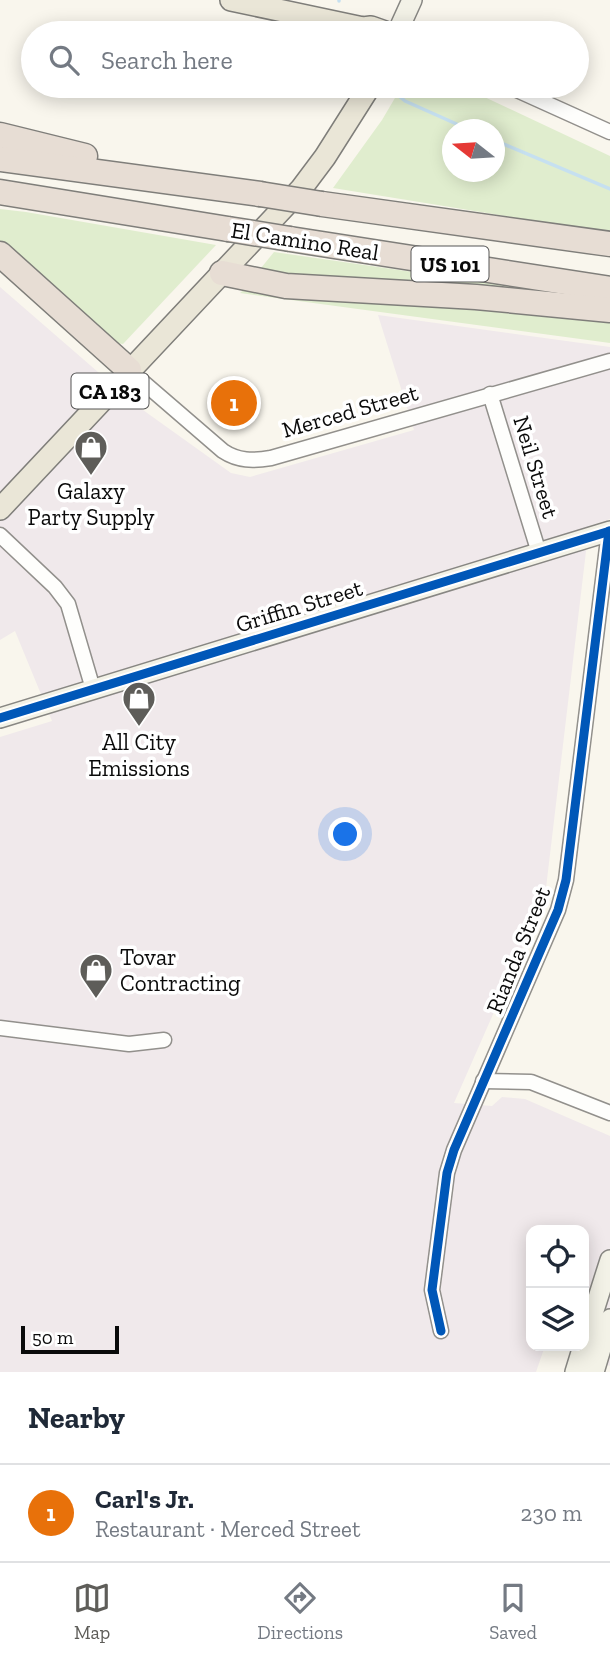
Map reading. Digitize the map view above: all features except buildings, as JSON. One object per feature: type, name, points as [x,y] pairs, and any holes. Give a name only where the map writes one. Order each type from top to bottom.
[{"type":"highway","points":[[0,135],[204,187]]},
{"type":"highway","name":"El Camino Real","points":[[0,159],[610,244]]},
{"type":"highway","name":"El Camino Real","points":[[0,192],[610,289]]},
{"type":"highway","points":[[0,254],[129,370]]},
{"type":"highway","points":[[222,273],[286,286],[476,297],[610,310]]},
{"type":"main road","points":[[231,0],[325,21]]},
{"type":"main road","points":[[287,13],[301,21]]},
{"type":"main road","points":[[354,114],[357,98]]},
{"type":"main road","name":"CA 183","points":[[0,509],[301,189],[363,98]]},
{"type":"street","points":[[402,21],[412,0]]},
{"type":"street","points":[[535,98],[610,132]]},
{"type":"street","name":"Merced Street","points":[[129,370],[223,451],[236,458],[253,461],[610,361]]},
{"type":"street","name":"Neil Street","points":[[490,394],[539,553]]},
{"type":"street","name":"Griffin Street","points":[[0,718],[609,531]]},
{"type":"street","name":"Rianda Street","points":[[441,1331],[432,1290],[447,1173],[483,1081],[558,910],[566,880],[609,531]]},
{"type":"street","points":[[0,535],[55,587],[68,604],[93,689]]},
{"type":"street","points":[[0,1028],[129,1044],[164,1040]]},
{"type":"street","points":[[483,1081],[531,1082],[610,1113]]},
{"type":"street","points":[[589,1325],[610,1260]]},
{"type":"street","points":[[594,1372],[610,1319]]},
{"type":"street","points":[[575,1372],[581,1351]]},
{"type":"shaded area","points":[[0,287],[136,405],[231,473],[250,477],[414,430],[378,315],[610,347],[610,519],[589,526],[546,888],[454,1103],[492,1106],[502,1097],[525,1099],[610,1136],[610,1366],[572,1351],[589,1351],[589,1225],[526,1225],[526,1351],[543,1351],[536,1372],[0,1372],[0,737],[52,721],[15,631],[0,640]]},
{"type":"green space","points":[[395,98],[487,98],[610,156],[610,233],[333,188]]},
{"type":"green space","points":[[0,209],[216,245],[123,344],[115,343],[0,244]]},
{"type":"green space","points":[[274,252],[544,291],[545,298],[272,274],[261,268]]},
{"type":"green space","points":[[246,288],[610,323],[610,343],[240,293]]},
{"type":"waterway","points":[[401,98],[445,119]]},
{"type":"waterway","points":[[505,145],[610,189]]},
{"type":"cycle path","points":[[441,1331],[432,1290],[447,1173],[454,1150],[558,910],[566,880],[609,531]]},
{"type":"cycle path","points":[[0,718],[610,531]]},
{"type":"place","name":"Carl's Jr.","points":[[234,403]]},
{"type":"place","name":"Galaxy Party Supply","points":[[91,477]]},
{"type":"place","name":"All City Emissions","points":[[139,728]]},
{"type":"place","name":"Tovar Contracting","points":[[96,1000]]}]
